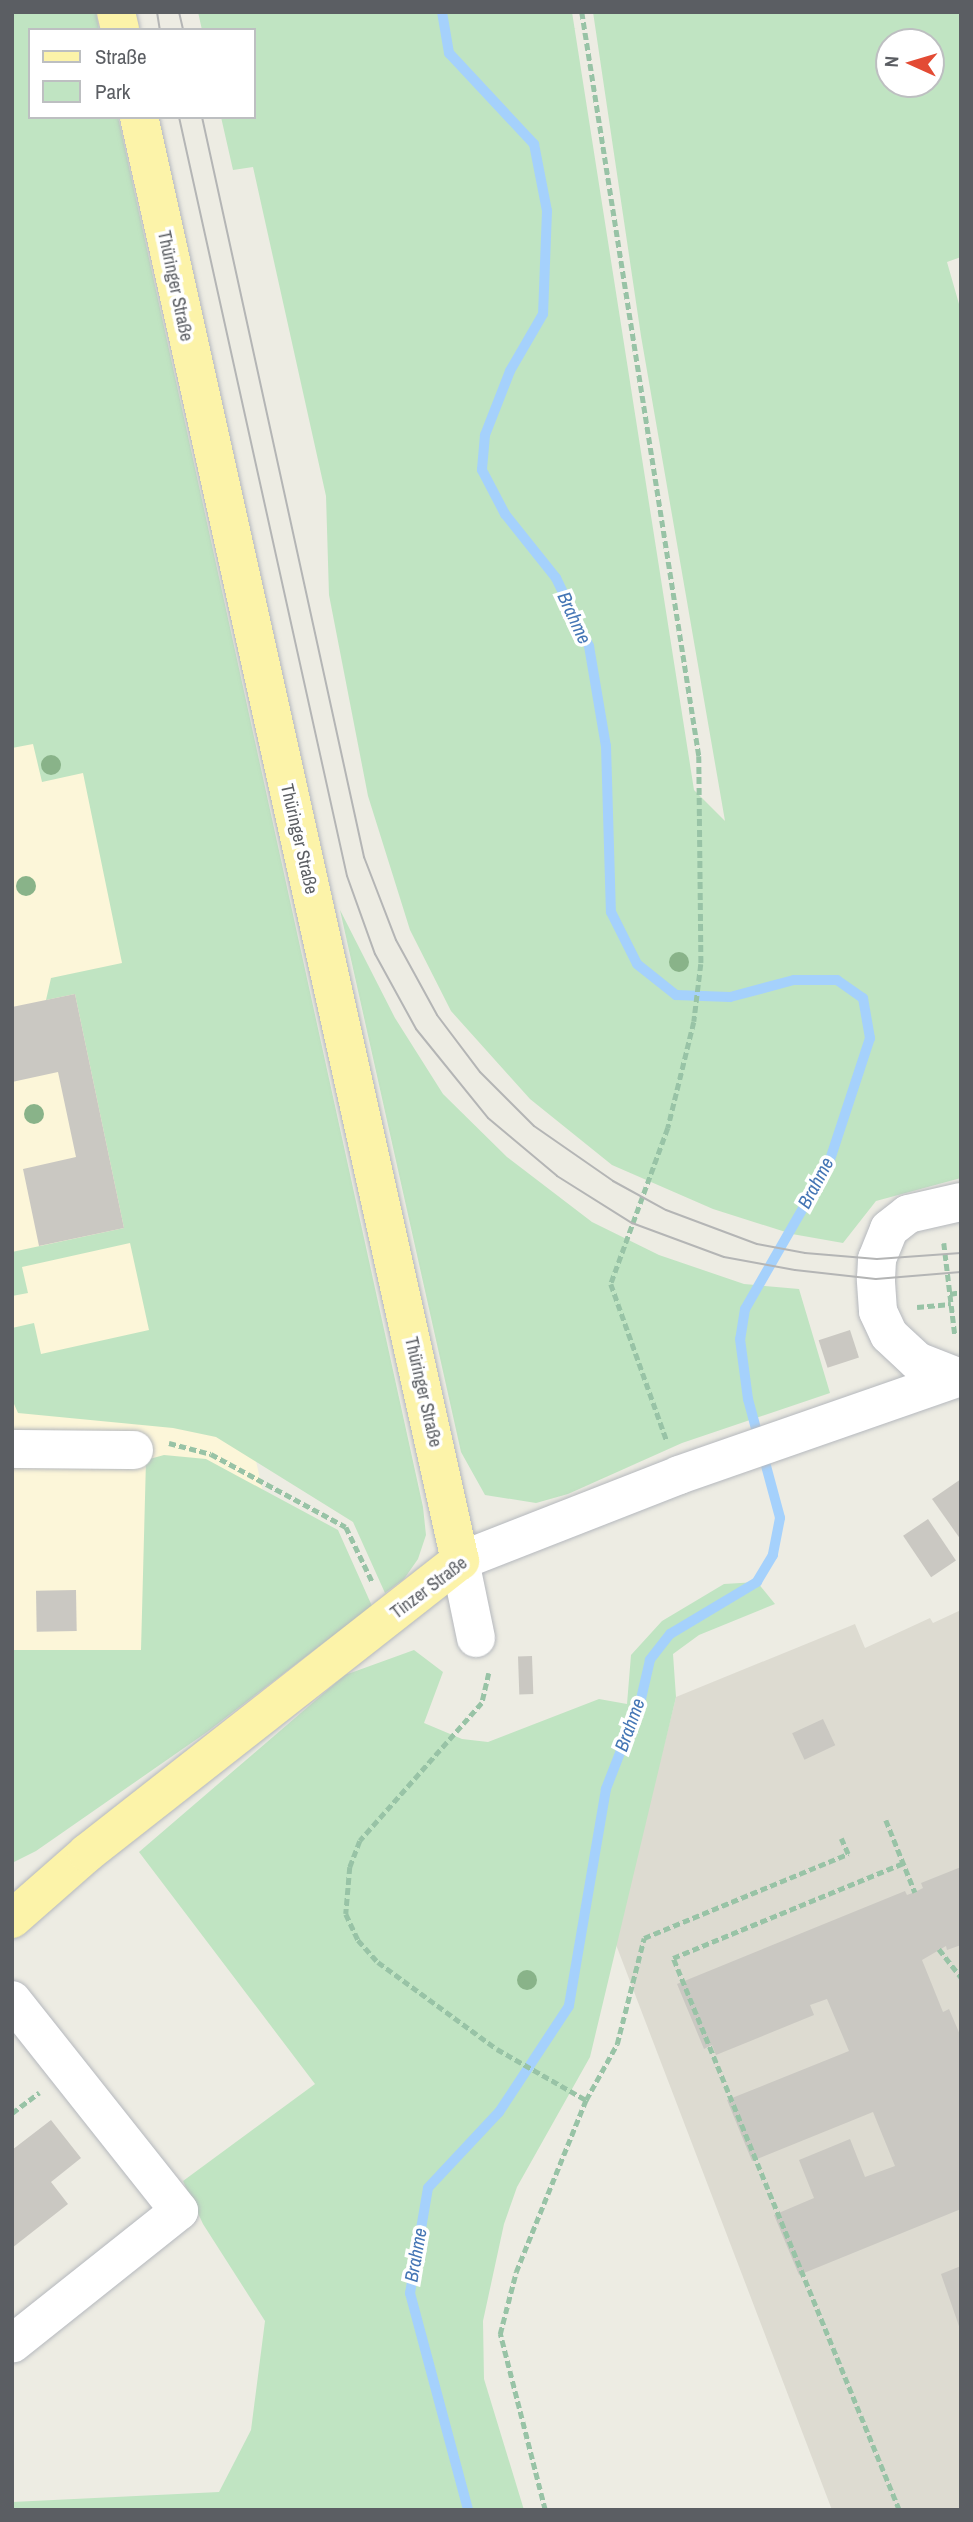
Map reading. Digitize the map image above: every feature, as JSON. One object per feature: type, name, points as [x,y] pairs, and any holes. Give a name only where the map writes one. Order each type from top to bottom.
[{"type":"main road","name":"Thüringer Straße","points":[[139,119],[460,1560]]},
{"type":"main road","name":"Tinzer Straße","points":[[12,1919],[87,1853],[460,1560]]},
{"type":"street","points":[[950,1204],[908,1214],[889,1229],[877,1259],[878,1311],[889,1335],[917,1361],[960,1377]]},
{"type":"street","name":"Tinzer Straße","points":[[460,1560],[679,1475],[960,1377]]},
{"type":"street","points":[[12,1449],[134,1450]]},
{"type":"street","points":[[460,1560],[477,1638]]},
{"type":"street","points":[[12,2000],[179,2211],[12,2344]]},
{"type":"path","points":[[582,12],[699,756],[701,964],[694,1022],[668,1128],[611,1284],[679,1475]]},
{"type":"path","points":[[950,1204],[950,1294],[960,1377]]},
{"type":"path","points":[[950,1294],[961,1292]]},
{"type":"path","points":[[134,1450],[173,1442],[211,1454],[346,1527],[389,1618]]},
{"type":"path","points":[[477,1638],[493,1652],[482,1703],[360,1841],[345,1896],[346,1914],[358,1940],[378,1962],[497,2049],[586,2100]]},
{"type":"path","points":[[886,1820],[915,1892]]},
{"type":"path","points":[[545,2510],[500,2334],[516,2272],[586,2100],[617,2044],[644,1938],[848,1854],[841,1838]]},
{"type":"path","points":[[899,2510],[673,1958],[903,1863]]},
{"type":"path","points":[[939,1949],[960,1979]]},
{"type":"shaded area","points":[[12,367],[283,1582],[12,1832]]},
{"type":"shaded area","points":[[961,1610],[961,2510],[832,2510],[615,1942],[676,1697],[855,1624],[865,1648],[930,1618],[933,1623]]},
{"type":"green space","points":[[12,12],[96,12],[99,28],[28,28],[28,119],[118,119],[423,1507],[426,1535],[418,1559],[404,1579],[385,1593],[353,1522],[216,1437],[173,1428],[18,1413],[14,1404],[12,1328],[34,1323],[41,1354],[149,1330],[130,1243],[22,1267],[28,1293],[12,1296],[12,1252],[124,1228],[75,994],[46,1000],[51,978],[122,963],[83,773],[42,782],[33,744],[12,748]]},
{"type":"green space","points":[[198,12],[572,12],[694,790],[725,821],[641,336],[593,12],[961,12],[961,257],[947,262],[961,311],[961,1178],[876,1201],[843,1243],[792,1234],[713,1209],[612,1165],[530,1099],[451,1011],[410,930],[368,796],[329,595],[326,496],[253,167],[233,170],[221,119],[256,119],[256,28],[202,28]]},
{"type":"green space","points":[[340,910],[395,1018],[443,1094],[507,1157],[592,1222],[659,1255],[744,1284],[799,1289],[830,1393],[682,1443],[568,1494],[536,1503],[485,1495],[461,1452]]},
{"type":"green space","points":[[164,1455],[206,1459],[338,1530],[372,1606],[207,1732],[36,1851],[12,1863],[12,1650],[141,1650],[146,1460]]},
{"type":"green space","points":[[757,1582],[775,1604],[699,1635],[673,1654],[676,1697],[590,2057],[517,2187],[504,2224],[483,2321],[484,2379],[524,2510],[12,2510],[12,2502],[219,2492],[251,2430],[265,2321],[203,2224],[183,2181],[315,2084],[139,1852],[345,1675],[414,1650],[443,1672],[424,1723],[462,1739],[488,1742],[599,1699],[627,1704],[631,1655],[662,1621],[724,1584]]},
{"type":"building","points":[[75,994],[124,1228],[39,1246],[23,1169],[76,1157],[58,1072],[12,1082],[12,1007]]},
{"type":"building","points":[[850,1330],[859,1358],[828,1368],[819,1340]]},
{"type":"building","points":[[961,1479],[961,1540],[932,1499]]},
{"type":"building","points":[[928,1519],[956,1560],[931,1577],[903,1536]]},
{"type":"building","points":[[76,1590],[77,1631],[37,1632],[36,1591]]},
{"type":"building","points":[[518,1656],[532,1656],[533,1694],[519,1694]]},
{"type":"building","points":[[823,1719],[835,1745],[804,1760],[792,1733]]},
{"type":"building","points":[[961,1867],[961,1945],[947,1950],[946,1946],[922,1960],[943,2012],[949,2009],[961,2037],[961,2209],[799,2275],[774,2215],[814,2198],[799,2160],[850,2139],[865,2177],[895,2166],[873,2112],[752,2161],[727,2100],[849,2051],[827,1999],[810,2005],[814,2015],[716,2055],[712,2045],[704,2049],[677,1984],[905,1891],[907,1895],[915,1892],[923,1888],[921,1883]]},
{"type":"building","points":[[51,2120],[81,2158],[51,2182],[68,2204],[12,2248],[12,2150]]},
{"type":"building","points":[[961,2266],[961,2332],[941,2274]]},
{"type":"waterway","name":"Brahme","points":[[442,12],[449,53],[534,144],[547,211],[543,314],[510,371],[485,435],[482,470],[505,514],[556,578],[589,646],[606,746],[611,912],[637,964],[676,995],[730,997],[794,980],[837,980],[863,998],[870,1038],[829,1163],[745,1309],[740,1339],[748,1399],[780,1518],[773,1555],[757,1582],[670,1634],[650,1660],[641,1699],[606,1789],[569,2006],[499,2112],[428,2188],[410,2293],[468,2510]]},
{"type":"tram line","points":[[157,12],[160,28]]},
{"type":"tram line","points":[[179,12],[183,28]]},
{"type":"tram line","points":[[179,119],[347,876],[375,954],[416,1029],[488,1118],[557,1176],[632,1223],[724,1257],[795,1270],[876,1279],[961,1272]]},
{"type":"tram line","points":[[202,119],[364,857],[396,940],[437,1015],[480,1072],[534,1126],[613,1181],[666,1210],[757,1244],[805,1253],[877,1259],[961,1253]]}]
